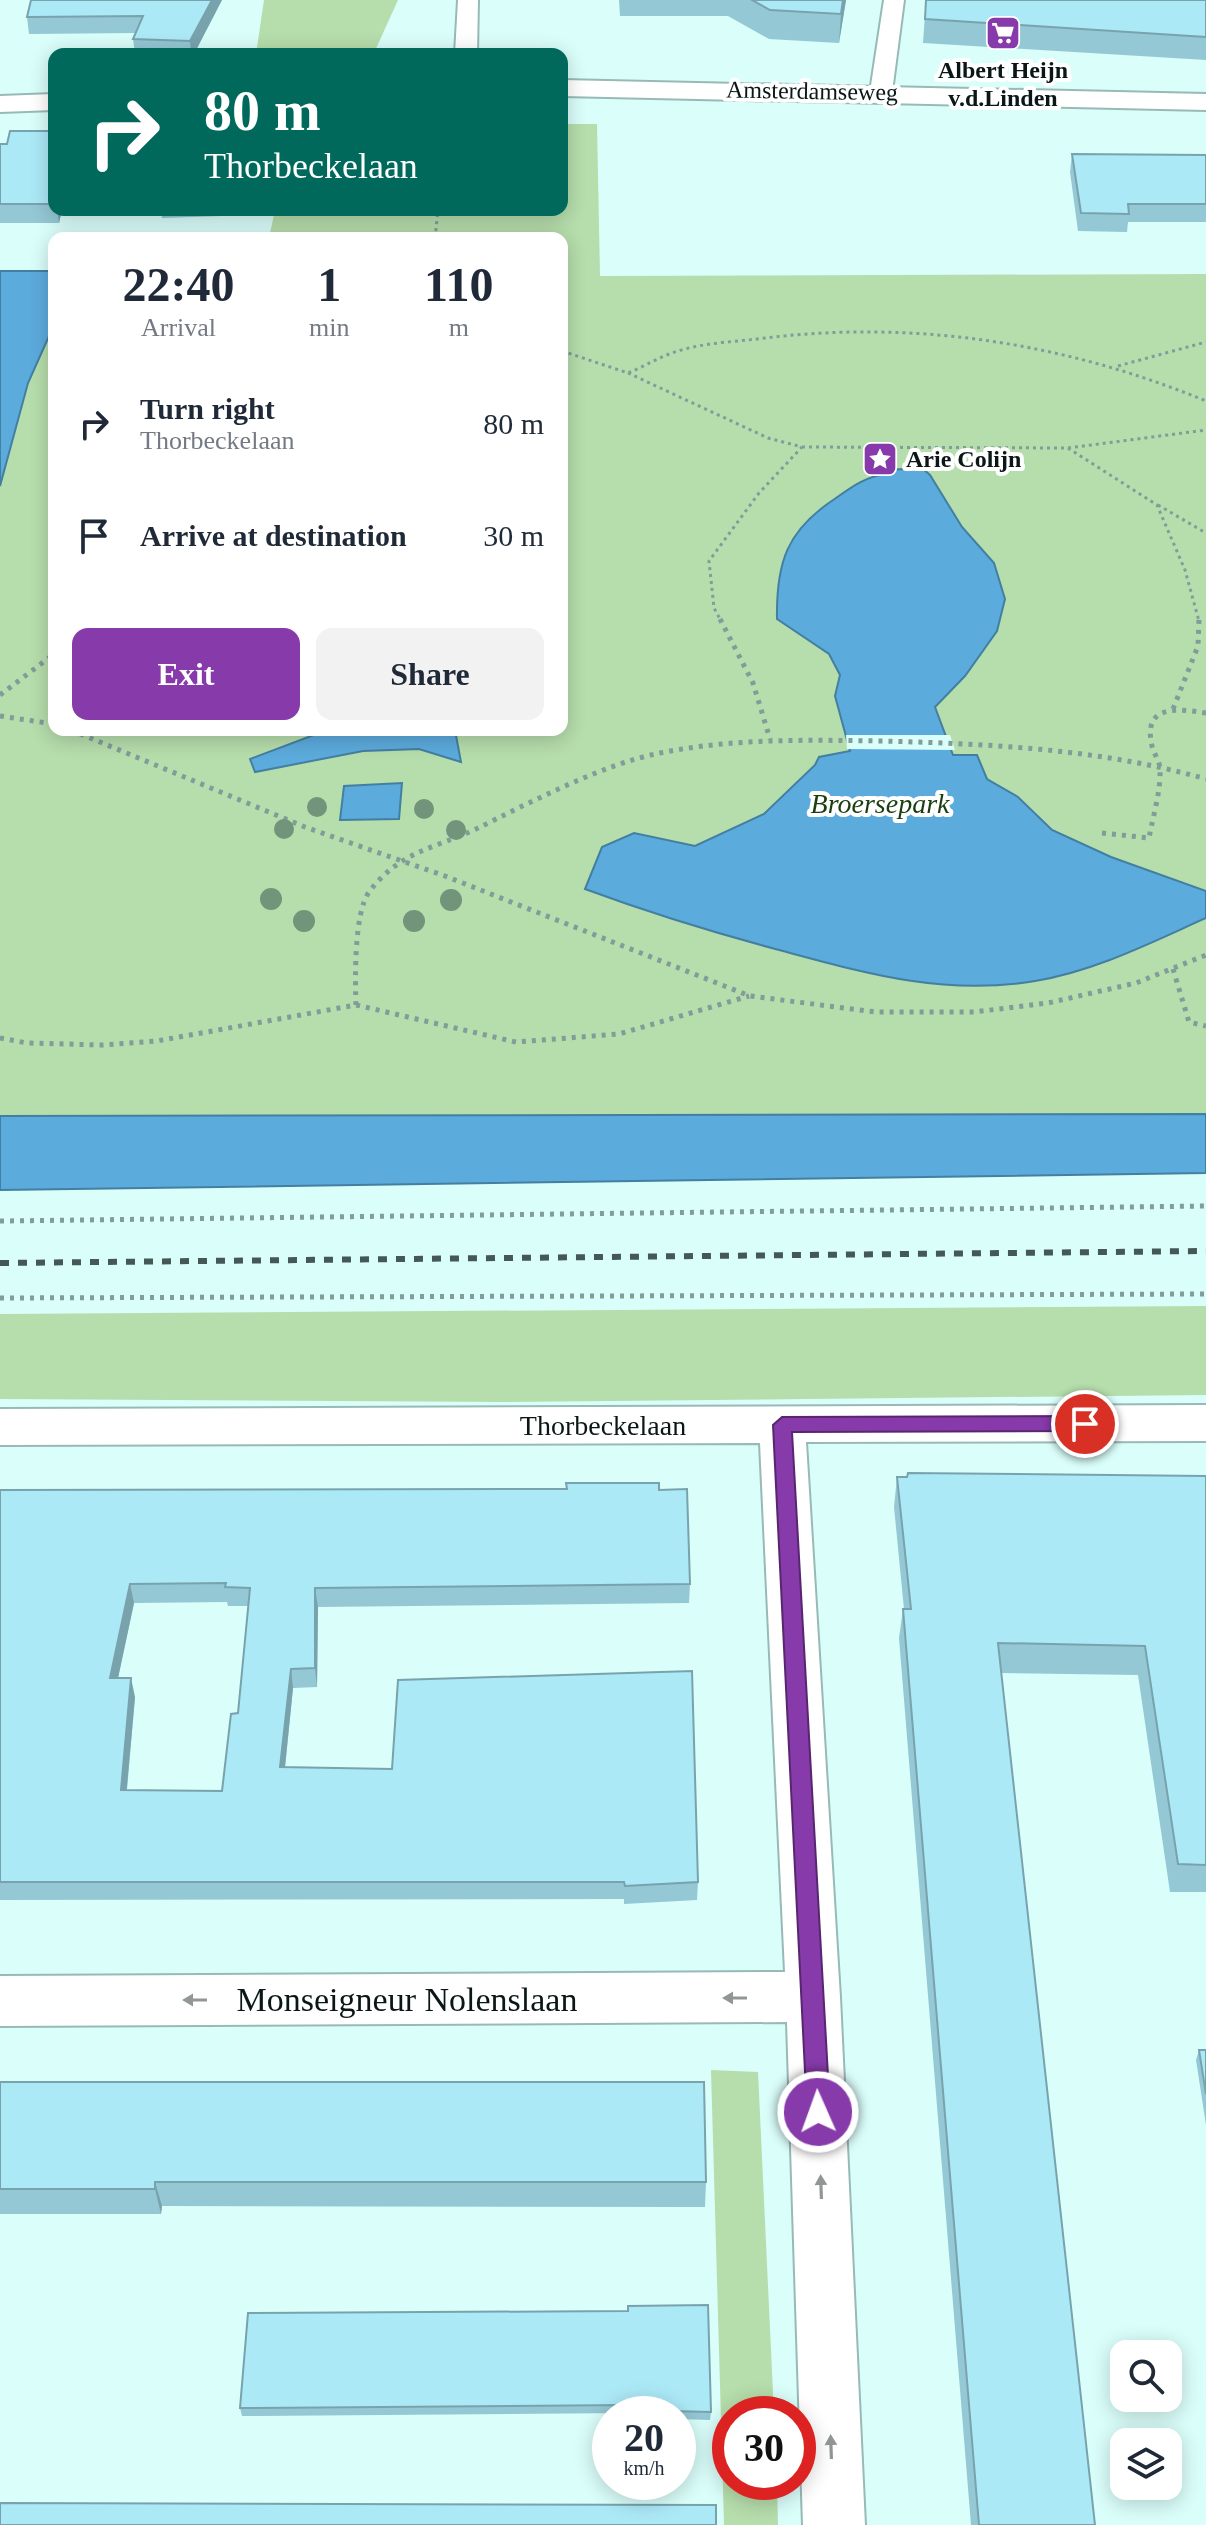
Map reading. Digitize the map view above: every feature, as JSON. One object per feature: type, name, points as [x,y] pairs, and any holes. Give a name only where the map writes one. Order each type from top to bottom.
[{"type":"street","name":"Amsterdamseweg","points":[[568,88],[881,92],[1206,102]]},
{"type":"street","points":[[0,104],[48,102]]},
{"type":"street","name":"Thorbeckelaan","points":[[0,1427],[1206,1423]]},
{"type":"street","points":[[782,1425],[813,1997],[834,2525]]},
{"type":"street","name":"Monseigneur Nolenslaan","points":[[0,2001],[813,1997]]},
{"type":"lane","points":[[466,48],[468,0]]},
{"type":"lane","points":[[881,92],[894,0]]},
{"type":"path","points":[[628,373],[679,351],[766,336],[855,331],[961,337],[1115,366],[1169,383],[1206,401]]},
{"type":"path","points":[[1115,366],[1206,342]]},
{"type":"path","points":[[568,353],[628,373],[768,438],[802,447],[1068,448],[1206,430]]},
{"type":"path","points":[[770,739],[753,683],[714,608],[709,561],[759,493],[802,447]]},
{"type":"path","points":[[1068,448],[1206,533]]},
{"type":"path","points":[[1157,505],[1185,570],[1201,626],[1198,646],[1173,709]]},
{"type":"path","points":[[0,695],[48,659]]},
{"type":"path","points":[[1102,833],[1149,838],[1161,766],[1151,751],[1150,729],[1158,715],[1173,709],[1206,713]]},
{"type":"path","points":[[0,716],[48,723]]},
{"type":"path","points":[[87,736],[134,753],[293,823],[750,996],[876,1012],[974,1012],[1048,1003],[1136,983],[1206,955]]},
{"type":"path","points":[[356,1005],[355,956],[367,895],[398,861],[463,835],[558,789],[658,753],[770,739],[843,743],[962,743],[1105,756],[1161,766],[1206,779]]},
{"type":"path","points":[[1173,969],[1189,1022],[1206,1026]]},
{"type":"path","points":[[0,1038],[27,1043],[103,1045],[157,1041],[356,1005],[516,1042],[619,1034],[750,996]]},
{"type":"path","points":[[0,1221],[1206,1206]]},
{"type":"path","points":[[0,1298],[1206,1294]]},
{"type":"green space","points":[[264,0],[398,0],[376,48],[257,48]]},
{"type":"green space","name":"Broersepark","points":[[568,124],[597,124],[600,276],[1206,274],[1206,1129],[0,1127],[0,274],[48,271],[48,736],[568,736],[568,232],[270,232],[274,216],[568,216]]},
{"type":"green space","points":[[1206,1306],[1206,1395],[503,1402],[0,1399],[0,1314]]},
{"type":"green space","points":[[711,2070],[758,2072],[773,2396],[720,2396]]},
{"type":"green space","points":[[723,2500],[777,2500],[778,2525],[724,2525]]},
{"type":"water","points":[[0,271],[48,271],[48,338],[28,383],[0,486]]},
{"type":"water","points":[[922,468],[930,475],[962,527],[994,563],[1005,599],[997,631],[965,676],[935,707],[953,755],[977,755],[987,779],[1018,797],[1052,830],[1111,857],[1206,891],[1206,918],[1122,955],[1079,970],[1035,981],[970,986],[907,980],[846,968],[708,930],[585,889],[602,847],[634,833],[695,846],[764,814],[815,765],[819,757],[850,751],[835,696],[840,675],[829,654],[777,619],[782,564],[806,522],[848,490],[865,480],[886,474],[887,470]]},
{"type":"water","points":[[311,736],[456,736],[461,762],[419,749],[363,751],[255,772],[250,759]]},
{"type":"water","points":[[402,783],[399,819],[340,820],[344,786]]},
{"type":"water","points":[[1206,1114],[1206,1173],[0,1190],[0,1116]]},
{"type":"pier","points":[[846,735],[950,735],[955,750],[847,749]]},
{"type":"building","points":[[31,0],[212,0],[190,41],[133,39],[143,16],[27,17]]},
{"type":"building","points":[[752,0],[843,0],[841,14],[770,10]]},
{"type":"building","points":[[926,0],[1206,0],[1206,37],[925,19]]},
{"type":"building","points":[[10,131],[48,131],[48,204],[0,204],[0,144],[7,144]]},
{"type":"building","points":[[1072,154],[1206,155],[1206,204],[1128,204],[1129,214],[1081,213]]},
{"type":"building","points":[[908,1473],[1206,1476],[1206,1865],[1178,1864],[1145,1646],[998,1643],[1095,2525],[979,2525],[903,1609],[911,1609],[897,1477],[907,1477]]},
{"type":"building","points":[[566,1483],[659,1483],[659,1490],[687,1489],[690,1584],[315,1588],[315,1668],[291,1669],[280,1767],[392,1769],[398,1680],[692,1671],[698,1882],[625,1886],[624,1882],[0,1882],[0,1490],[567,1489]],"holes":[[[226,1583],[225,1587],[250,1588],[238,1713],[231,1714],[222,1791],[121,1790],[131,1678],[110,1678],[130,1584]]]},
{"type":"building","points":[[1199,2050],[1206,2050],[1206,2094]]},
{"type":"building","points":[[0,2082],[704,2082],[706,2182],[155,2182],[155,2189],[0,2189]]},
{"type":"building","points":[[708,2305],[711,2412],[696,2412],[696,2396],[592,2396],[592,2405],[240,2408],[248,2313],[628,2311],[628,2306]]},
{"type":"building","points":[[0,2503],[716,2505],[716,2525],[0,2525]]},
{"type":"railway","points":[[0,1263],[1206,1251]]},
{"type":"place","name":"Albert Heijn v.d.Linden","points":[[1003,33]]},
{"type":"place","name":"Arie Colijn","points":[[880,459]]},
{"type":"route","points":[[818,2112],[782,1425],[1085,1424]]}]
